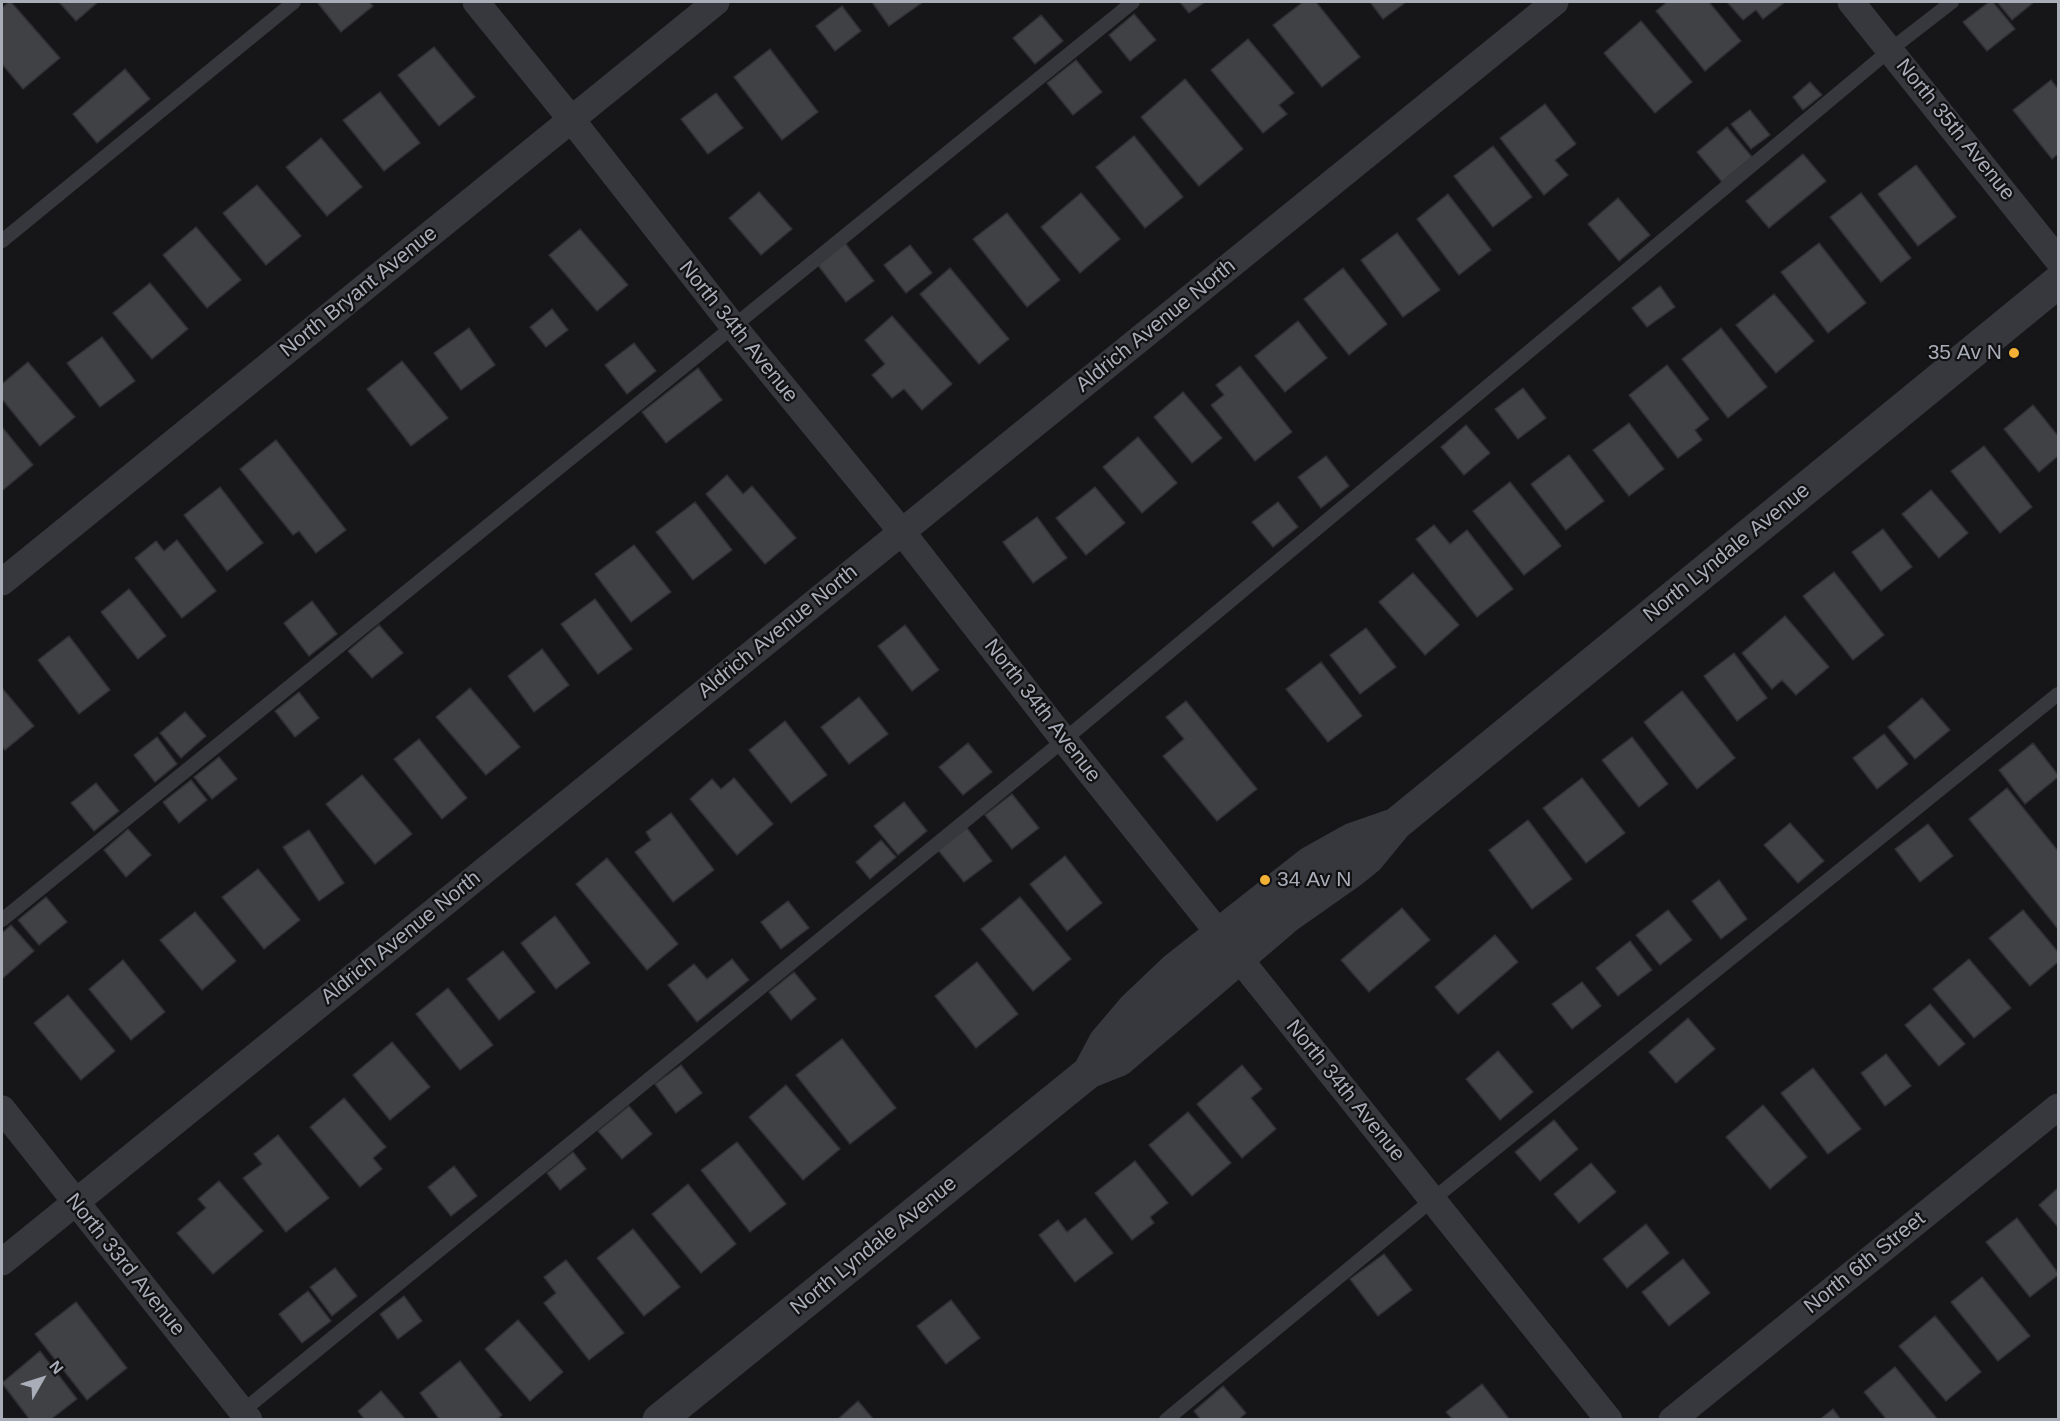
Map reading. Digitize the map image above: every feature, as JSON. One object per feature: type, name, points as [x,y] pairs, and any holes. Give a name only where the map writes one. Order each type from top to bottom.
[{"type":"street","name":"North 34th Avenue","points":[[476,2],[572,119],[733,326],[902,532],[1064,740],[1609,1419]]},
{"type":"street","name":"North Bryant Avenue","points":[[2,582],[716,2]]},
{"type":"street","name":"Aldrich Avenue North","points":[[2,1263],[1555,2]]},
{"type":"street","name":"North 35th Avenue","points":[[1851,2],[2058,260]]},
{"type":"street","name":"North Lyndale Avenue","points":[[659,1419],[1089,1072],[1119,1060],[1310,863],[1353,839],[1395,824],[2058,282]]},
{"type":"street","name":"North 6th Street","points":[[1672,1419],[2058,1107]]},
{"type":"street","name":"North 33rd Avenue","points":[[2,1109],[242,1417]]},
{"type":"lane","points":[[2,241],[294,2]]},
{"type":"lane","points":[[2,920],[1133,2]]},
{"type":"lane","points":[[242,1417],[1064,740],[1890,50],[1952,2]]},
{"type":"lane","points":[[1166,1419],[1432,1200],[2058,694]]},
{"type":"building","points":[[9,2],[60,58],[23,89],[2,64],[2,8]]},
{"type":"building","points":[[59,2],[98,2],[76,21]]},
{"type":"building","points":[[317,2],[369,2],[373,6],[341,32]]},
{"type":"building","points":[[872,2],[923,2],[889,26]]},
{"type":"building","points":[[1180,2],[1205,2],[1189,13]]},
{"type":"building","points":[[1303,2],[1316,2],[1360,57],[1322,87],[1273,25]]},
{"type":"building","points":[[1370,2],[1406,2],[1383,19]]},
{"type":"building","points":[[1667,2],[1709,2],[1741,41],[1705,71],[1656,11]]},
{"type":"building","points":[[1727,2],[1785,2],[1763,19],[1756,10],[1743,20]]},
{"type":"building","points":[[1989,2],[1993,2],[2015,29],[1987,51],[1963,22]]},
{"type":"building","points":[[1997,2],[2034,2],[2012,20]]},
{"type":"building","points":[[842,6],[861,31],[835,51],[816,26]]},
{"type":"building","points":[[1134,14],[1156,40],[1130,61],[1109,35]]},
{"type":"building","points":[[1041,15],[1063,41],[1035,64],[1013,38]]},
{"type":"building","points":[[1641,21],[1692,82],[1655,113],[1604,53]]},
{"type":"building","points":[[1248,39],[1294,93],[1279,105],[1287,114],[1263,133],[1211,70]]},
{"type":"building","points":[[434,47],[475,97],[439,126],[398,75]]},
{"type":"building","points":[[770,49],[818,112],[782,140],[734,77]]},
{"type":"building","points":[[1076,60],[1102,92],[1073,115],[1047,83]]},
{"type":"building","points":[[125,69],[150,99],[97,143],[73,114]]},
{"type":"building","points":[[1185,79],[1243,149],[1199,186],[1141,117]]},
{"type":"building","points":[[2051,80],[2058,89],[2058,154],[2052,159],[2013,110]]},
{"type":"building","points":[[1810,82],[1822,95],[1803,110],[1793,97]]},
{"type":"building","points":[[380,92],[420,143],[384,171],[343,120]]},
{"type":"building","points":[[716,93],[743,128],[708,154],[681,119]]},
{"type":"building","points":[[1545,104],[1576,144],[1555,160],[1568,175],[1544,195],[1500,138]]},
{"type":"building","points":[[1750,110],[1770,135],[1751,149],[1731,124]]},
{"type":"building","points":[[1727,127],[1752,157],[1722,182],[1697,152]]},
{"type":"building","points":[[1134,136],[1183,197],[1145,228],[1096,167]]},
{"type":"building","points":[[321,138],[362,187],[327,216],[286,167]]},
{"type":"building","points":[[1493,146],[1532,197],[1493,227],[1454,176]]},
{"type":"building","points":[[1803,154],[1826,181],[1769,228],[1746,201]]},
{"type":"building","points":[[1916,165],[1956,217],[1918,246],[1878,194]]},
{"type":"building","points":[[257,185],[301,236],[266,265],[223,213]]},
{"type":"building","points":[[759,192],[792,229],[761,255],[729,218]]},
{"type":"building","points":[[1081,193],[1120,239],[1080,273],[1041,227]]},
{"type":"building","points":[[1861,193],[1911,258],[1881,282],[1830,217]]},
{"type":"building","points":[[1448,194],[1491,250],[1459,275],[1417,219]]},
{"type":"building","points":[[1618,198],[1650,235],[1619,261],[1588,224]]},
{"type":"building","points":[[1007,213],[1060,280],[1027,307],[973,239]]},
{"type":"building","points":[[196,227],[241,280],[207,308],[163,255]]},
{"type":"building","points":[[580,229],[628,285],[597,311],[549,255]]},
{"type":"building","points":[[1397,233],[1440,290],[1403,317],[1361,260]]},
{"type":"building","points":[[845,243],[874,281],[846,302],[817,264]]},
{"type":"building","points":[[1819,243],[1866,303],[1828,333],[1781,272]]},
{"type":"building","points":[[910,245],[932,273],[906,293],[884,265]]},
{"type":"building","points":[[950,268],[1009,339],[979,364],[920,294]]},
{"type":"building","points":[[1343,268],[1387,324],[1349,355],[1304,299]]},
{"type":"building","points":[[150,283],[188,329],[152,359],[113,313]]},
{"type":"building","points":[[1660,286],[1675,307],[1647,327],[1632,308]]},
{"type":"building","points":[[1774,294],[1814,341],[1776,373],[1736,325]]},
{"type":"building","points":[[552,309],[568,330],[546,347],[530,327]]},
{"type":"building","points":[[892,316],[952,384],[922,410],[904,389],[892,398],[872,375],[885,364],[865,340]]},
{"type":"building","points":[[1298,321],[1327,358],[1285,392],[1255,356]]},
{"type":"building","points":[[469,328],[495,365],[461,390],[434,353]]},
{"type":"building","points":[[1721,328],[1767,387],[1728,418],[1682,359]]},
{"type":"building","points":[[102,337],[135,381],[100,407],[67,363]]},
{"type":"building","points":[[634,343],[656,371],[627,394],[605,365]]},
{"type":"building","points":[[402,361],[448,418],[411,446],[367,389]]},
{"type":"building","points":[[28,362],[75,417],[40,446],[2,399],[2,384]]},
{"type":"building","points":[[1667,365],[1709,419],[1695,430],[1702,440],[1678,458],[1629,395]]},
{"type":"building","points":[[1240,366],[1292,432],[1255,461],[1211,405],[1224,395],[1216,385]]},
{"type":"building","points":[[698,368],[722,400],[666,443],[642,412]]},
{"type":"building","points":[[1523,388],[1546,418],[1518,439],[1495,409]]},
{"type":"building","points":[[1183,392],[1222,438],[1192,463],[1154,417]]},
{"type":"building","points":[[2033,405],[2058,436],[2058,456],[2039,472],[2004,429]]},
{"type":"building","points":[[1629,423],[1664,469],[1629,496],[1593,450]]},
{"type":"building","points":[[1466,425],[1490,453],[1464,475],[1441,447]]},
{"type":"building","points":[[2,427],[33,465],[3,490],[2,488]]},
{"type":"building","points":[[1138,437],[1177,483],[1142,513],[1103,467]]},
{"type":"building","points":[[276,440],[346,530],[316,553],[299,531],[293,535],[240,469]]},
{"type":"building","points":[[1984,446],[2032,507],[2000,533],[1951,471]]},
{"type":"building","points":[[1569,455],[1604,501],[1566,530],[1531,484]]},
{"type":"building","points":[[1326,456],[1349,486],[1321,508],[1298,477]]},
{"type":"building","points":[[727,475],[743,494],[752,486],[796,538],[765,564],[706,494]]},
{"type":"building","points":[[1510,482],[1561,546],[1524,575],[1473,511]]},
{"type":"building","points":[[220,487],[263,543],[227,571],[184,515]]},
{"type":"building","points":[[1095,487],[1125,523],[1086,555],[1056,518]]},
{"type":"building","points":[[1931,490],[1968,533],[1939,558],[1902,514]]},
{"type":"building","points":[[695,502],[732,550],[693,580],[656,532]]},
{"type":"building","points":[[1278,502],[1298,527],[1273,547],[1252,522]]},
{"type":"building","points":[[1037,517],[1067,558],[1033,583],[1003,542]]},
{"type":"building","points":[[1434,525],[1450,544],[1467,530],[1513,589],[1477,617],[1416,539]]},
{"type":"building","points":[[1883,529],[1912,567],[1881,591],[1852,552]]},
{"type":"building","points":[[177,540],[216,591],[182,618],[135,558],[156,541],[164,551]]},
{"type":"building","points":[[634,545],[671,592],[631,622],[595,574]]},
{"type":"building","points":[[1834,572],[1884,635],[1853,660],[1803,596]]},
{"type":"building","points":[[1413,573],[1459,625],[1425,655],[1379,602]]},
{"type":"building","points":[[129,589],[166,636],[138,659],[101,612]]},
{"type":"building","points":[[595,599],[632,649],[598,674],[561,624]]},
{"type":"building","points":[[312,601],[337,634],[309,656],[284,623]]},
{"type":"building","points":[[1785,616],[1829,667],[1796,695],[1782,680],[1772,689],[1742,653]]},
{"type":"building","points":[[379,625],[403,653],[372,678],[348,651]]},
{"type":"building","points":[[905,625],[939,670],[912,691],[878,646]]},
{"type":"building","points":[[1366,628],[1396,667],[1360,694],[1330,655]]},
{"type":"building","points":[[69,636],[110,690],[79,714],[38,660]]},
{"type":"building","points":[[542,649],[569,685],[534,712],[508,676]]},
{"type":"building","points":[[1734,653],[1767,698],[1737,721],[1704,676]]},
{"type":"building","points":[[1321,662],[1362,716],[1328,742],[1286,689]]},
{"type":"building","points":[[2,688],[34,726],[5,750],[2,747]]},
{"type":"building","points":[[470,688],[520,747],[486,775],[436,717]]},
{"type":"building","points":[[1682,691],[1735,758],[1697,789],[1644,722]]},
{"type":"building","points":[[299,692],[319,718],[295,737],[275,711]]},
{"type":"building","points":[[859,697],[888,734],[849,764],[821,727]]},
{"type":"building","points":[[1922,698],[1950,730],[1915,759],[1888,727]]},
{"type":"building","points":[[1186,701],[1257,789],[1217,821],[1163,756],[1184,739],[1166,717]]},
{"type":"building","points":[[185,712],[206,736],[181,758],[160,733]]},
{"type":"building","points":[[785,721],[827,775],[791,803],[749,750]]},
{"type":"building","points":[[1884,734],[1908,764],[1877,789],[1853,758]]},
{"type":"building","points":[[157,737],[177,764],[155,782],[134,755]]},
{"type":"building","points":[[1632,737],[1668,784],[1639,807],[1602,760]]},
{"type":"building","points":[[419,739],[467,798],[442,819],[394,759]]},
{"type":"building","points":[[968,743],[992,772],[963,795],[939,767]]},
{"type":"building","points":[[2033,743],[2058,777],[2025,804],[1999,770]]},
{"type":"building","points":[[219,757],[237,779],[212,799],[194,777]]},
{"type":"building","points":[[362,775],[412,834],[375,864],[326,804]]},
{"type":"building","points":[[734,778],[773,824],[737,855],[690,799],[712,779],[721,789]]},
{"type":"building","points":[[1582,778],[1625,833],[1586,863],[1543,808]]},
{"type":"building","points":[[191,780],[207,800],[179,823],[163,802]]},
{"type":"building","points":[[96,783],[119,811],[94,831],[71,803]]},
{"type":"building","points":[[2007,788],[2058,851],[2058,929],[1969,819]]},
{"type":"building","points":[[1012,794],[1039,828],[1012,849],[985,815]]},
{"type":"building","points":[[904,802],[927,831],[898,855],[874,826]]},
{"type":"building","points":[[671,813],[714,870],[673,902],[635,852],[651,840],[646,832]]},
{"type":"building","points":[[1528,820],[1572,879],[1532,909],[1489,850]]},
{"type":"building","points":[[1790,823],[1824,861],[1798,883],[1764,845]]},
{"type":"building","points":[[1928,824],[1953,856],[1920,882],[1895,849]]},
{"type":"building","points":[[967,828],[992,861],[964,882],[938,850]]},
{"type":"building","points":[[128,829],[151,855],[126,877],[104,850]]},
{"type":"building","points":[[309,830],[344,883],[319,901],[283,847]]},
{"type":"building","points":[[881,840],[896,857],[870,879],[856,862]]},
{"type":"building","points":[[1065,856],[1102,903],[1067,931],[1030,884]]},
{"type":"building","points":[[607,858],[678,944],[647,970],[576,884]]},
{"type":"building","points":[[258,869],[300,920],[264,949],[222,897]]},
{"type":"building","points":[[1719,880],[1747,919],[1721,939],[1692,901]]},
{"type":"building","points":[[46,897],[67,922],[39,945],[18,920]]},
{"type":"building","points":[[1020,897],[1071,959],[1033,991],[981,929]]},
{"type":"building","points":[[788,901],[809,928],[781,949],[761,922]]},
{"type":"building","points":[[1402,908],[1430,940],[1369,992],[1341,960]]},
{"type":"building","points":[[1668,910],[1692,940],[1660,965],[1636,935]]},
{"type":"building","points":[[2023,910],[2058,952],[2058,962],[2030,986],[1989,938]]},
{"type":"building","points":[[195,912],[236,961],[202,990],[160,940]]},
{"type":"building","points":[[555,916],[590,963],[556,989],[521,943]]},
{"type":"building","points":[[11,925],[34,951],[3,978],[2,933]]},
{"type":"building","points":[[1495,935],[1518,962],[1458,1014],[1435,987]]},
{"type":"building","points":[[1630,941],[1652,970],[1618,996],[1596,968]]},
{"type":"building","points":[[503,951],[535,992],[499,1020],[467,979]]},
{"type":"building","points":[[732,959],[749,980],[697,1022],[668,985],[694,964],[707,979]]},
{"type":"building","points":[[1969,959],[2011,1008],[1974,1038],[1933,989]]},
{"type":"building","points":[[123,960],[165,1012],[131,1040],[89,989]]},
{"type":"building","points":[[977,962],[1018,1014],[976,1048],[935,996]]},
{"type":"building","points":[[794,972],[816,999],[791,1020],[769,992]]},
{"type":"building","points":[[1582,982],[1601,1006],[1572,1029],[1552,1004]]},
{"type":"building","points":[[448,988],[493,1045],[460,1070],[416,1014]]},
{"type":"building","points":[[68,995],[115,1051],[81,1080],[34,1023]]},
{"type":"building","points":[[1930,1004],[1965,1044],[1939,1066],[1905,1025]]},
{"type":"building","points":[[1688,1018],[1715,1049],[1676,1083],[1649,1052]]},
{"type":"building","points":[[842,1039],[896,1108],[850,1144],[796,1075]]},
{"type":"building","points":[[392,1042],[430,1087],[390,1120],[353,1075]]},
{"type":"building","points":[[1498,1051],[1533,1092],[1500,1120],[1466,1079]]},
{"type":"building","points":[[1886,1054],[1911,1086],[1885,1106],[1861,1073]]},
{"type":"building","points":[[681,1065],[702,1093],[676,1113],[655,1084]]},
{"type":"building","points":[[1242,1065],[1262,1089],[1251,1098],[1276,1129],[1242,1158],[1197,1104]]},
{"type":"building","points":[[1813,1068],[1861,1129],[1828,1154],[1781,1093]]},
{"type":"building","points":[[786,1085],[840,1149],[803,1180],[749,1117]]},
{"type":"building","points":[[344,1098],[386,1147],[373,1158],[382,1169],[360,1187],[310,1127]]},
{"type":"building","points":[[1763,1105],[1807,1157],[1770,1189],[1726,1137]]},
{"type":"building","points":[[629,1106],[652,1134],[622,1159],[598,1131]]},
{"type":"building","points":[[1188,1112],[1231,1163],[1192,1196],[1149,1145]]},
{"type":"building","points":[[1554,1120],[1578,1149],[1540,1181],[1515,1152]]},
{"type":"building","points":[[278,1135],[329,1198],[286,1232],[243,1178],[262,1164],[254,1154]]},
{"type":"building","points":[[737,1142],[786,1204],[750,1232],[701,1170]]},
{"type":"building","points":[[573,1152],[586,1169],[560,1190],[547,1173]]},
{"type":"building","points":[[1135,1161],[1168,1203],[1150,1217],[1154,1223],[1132,1240],[1095,1193]]},
{"type":"building","points":[[1591,1163],[1616,1192],[1579,1223],[1554,1194]]},
{"type":"building","points":[[454,1166],[477,1196],[451,1216],[428,1187]]},
{"type":"building","points":[[219,1181],[263,1231],[213,1274],[177,1233],[206,1208],[198,1199]]},
{"type":"building","points":[[688,1184],[736,1244],[701,1273],[652,1214]]},
{"type":"building","points":[[2058,1188],[2058,1227],[2039,1205]]},
{"type":"building","points":[[1085,1218],[1113,1253],[1075,1282],[1039,1235],[1058,1220],[1067,1232]]},
{"type":"building","points":[[2017,1218],[2058,1273],[2030,1297],[1986,1242]]},
{"type":"building","points":[[1646,1224],[1669,1253],[1627,1288],[1603,1259]]},
{"type":"building","points":[[633,1229],[680,1287],[644,1316],[597,1258]]},
{"type":"building","points":[[1384,1254],[1412,1290],[1378,1316],[1350,1279]]},
{"type":"building","points":[[1683,1259],[1710,1293],[1669,1326],[1642,1292]]},
{"type":"building","points":[[566,1260],[624,1333],[589,1360],[544,1303],[556,1293],[544,1277]]},
{"type":"building","points":[[335,1268],[357,1296],[332,1316],[310,1287]]},
{"type":"building","points":[[1982,1277],[2030,1336],[1998,1361],[1951,1302]]},
{"type":"building","points":[[308,1291],[331,1321],[302,1343],[279,1314]]},
{"type":"building","points":[[404,1296],[422,1321],[398,1339],[380,1314]]},
{"type":"building","points":[[951,1300],[980,1338],[946,1364],[917,1326]]},
{"type":"building","points":[[76,1302],[127,1368],[87,1400],[35,1334]]},
{"type":"building","points":[[1935,1316],[1981,1372],[1946,1401],[1899,1346]]},
{"type":"building","points":[[518,1320],[563,1372],[530,1401],[485,1349]]},
{"type":"building","points":[[40,1351],[77,1399],[50,1420],[30,1420],[2,1383]]},
{"type":"building","points":[[460,1361],[502,1415],[496,1420],[440,1420],[420,1393]]},
{"type":"building","points":[[1895,1367],[1938,1420],[1887,1420],[1864,1392]]},
{"type":"building","points":[[1482,1384],[1510,1420],[1453,1420],[1446,1412]]},
{"type":"building","points":[[1223,1386],[1246,1413],[1238,1420],[1201,1420],[1194,1411]]},
{"type":"building","points":[[381,1391],[406,1420],[365,1420],[358,1411]]},
{"type":"building","points":[[858,1401],[874,1420],[837,1420]]},
{"type":"building","points":[[1833,1409],[1841,1420],[1819,1420]]},
{"type":"place","name":"35 Av N","points":[[2014,353]]},
{"type":"place","name":"34 Av N","points":[[1265,880]]}]
